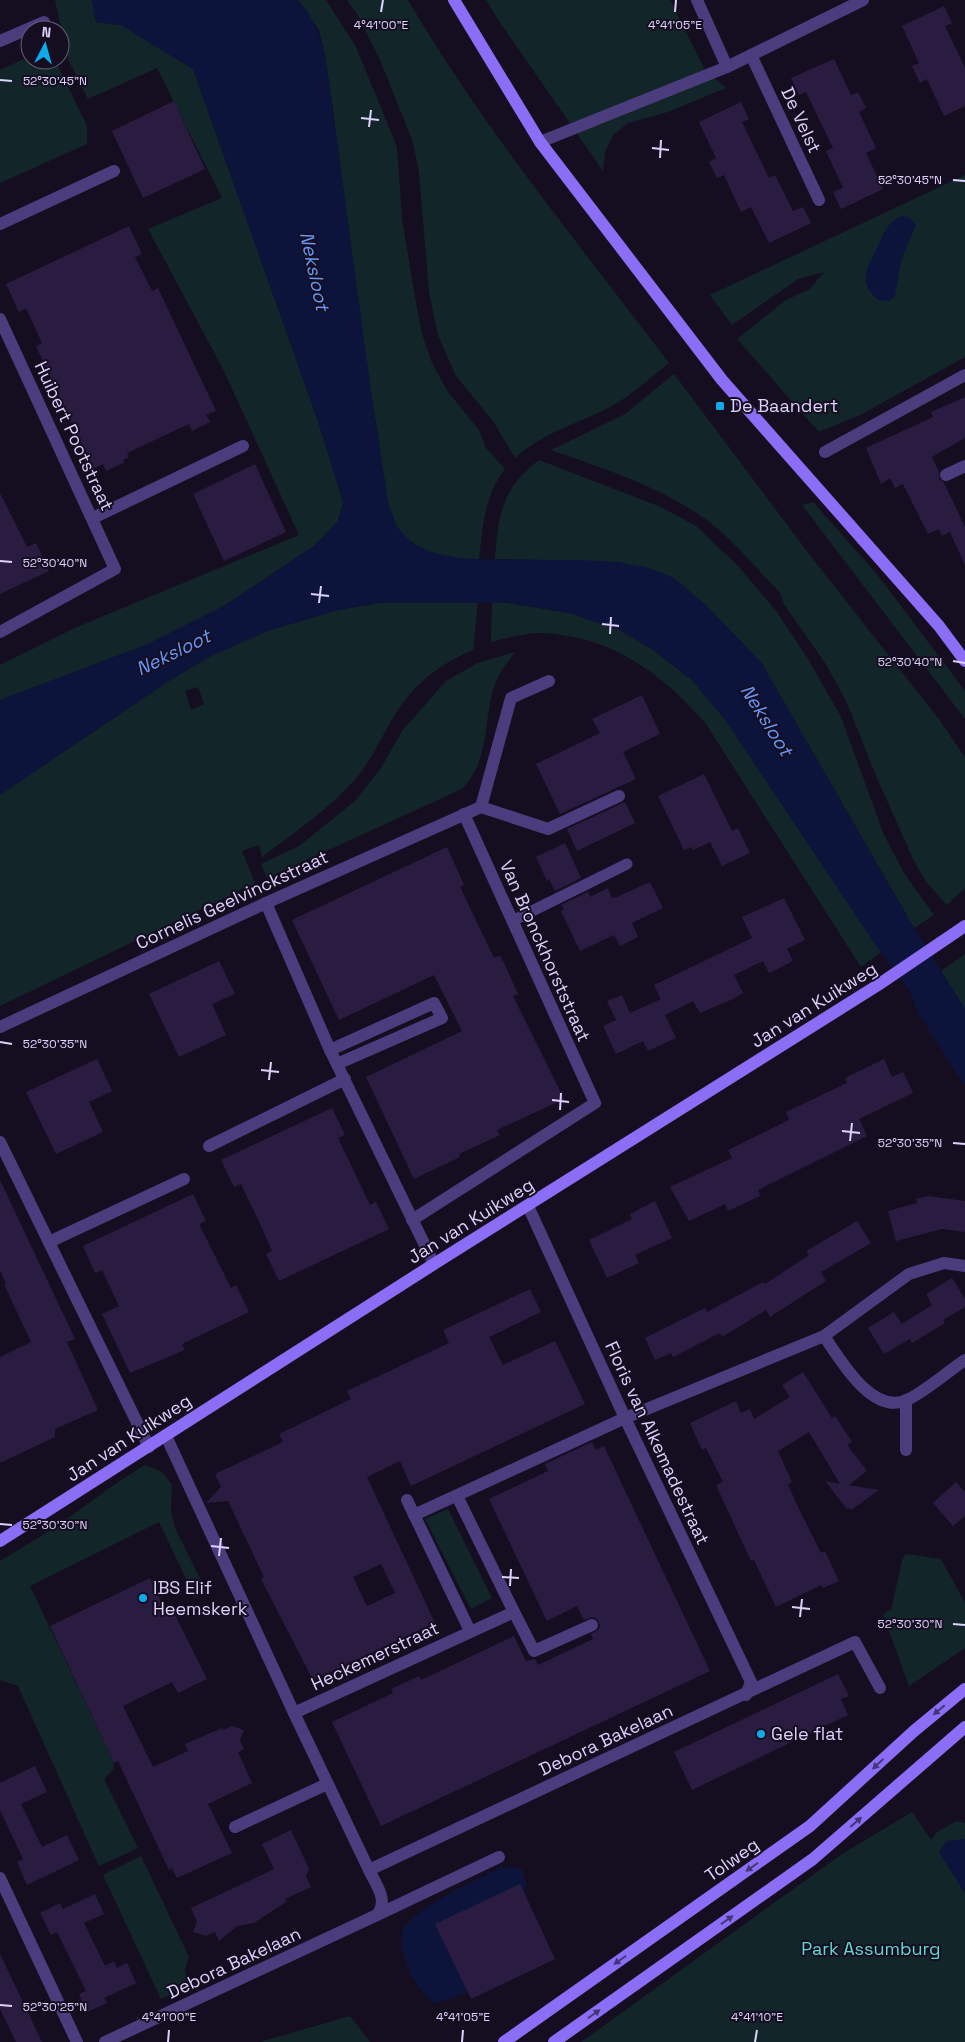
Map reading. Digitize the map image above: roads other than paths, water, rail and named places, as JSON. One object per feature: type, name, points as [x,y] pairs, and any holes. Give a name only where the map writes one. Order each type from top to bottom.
[{"type":"main road","points":[[454,0],[540,142],[722,380],[939,626],[965,661]]},
{"type":"main road","name":"Jan van Kuikweg","points":[[0,1541],[963,930]]},
{"type":"main road","name":"Tolweg","points":[[504,2042],[810,1826],[914,1731],[965,1688]]},
{"type":"main road","points":[[554,2042],[814,1859],[965,1727]]},
{"type":"street","points":[[697,0],[727,67]]},
{"type":"street","points":[[540,142],[727,67],[864,0]]},
{"type":"street","points":[[0,42],[20,33]]},
{"type":"street","name":"De Velst","points":[[752,55],[819,200]]},
{"type":"street","points":[[0,224],[114,171]]},
{"type":"street","name":"Huibert Pootstraat","points":[[0,319],[115,569],[0,632]]},
{"type":"street","points":[[824,452],[965,375]]},
{"type":"street","points":[[93,518],[243,446]]},
{"type":"street","points":[[946,475],[965,466]]},
{"type":"street","points":[[549,681],[512,698],[481,807],[548,829],[619,796]]},
{"type":"street","name":"Cornelis Geelvinckstraat","points":[[0,1027],[266,903],[481,807]]},
{"type":"street","name":"Van Bronckhorststraat","points":[[464,814],[594,1103]]},
{"type":"street","points":[[266,903],[330,1050],[434,1264]]},
{"type":"street","points":[[330,1050],[434,1002],[442,1018],[337,1064]]},
{"type":"street","points":[[209,1146],[344,1079]]},
{"type":"street","name":"Jan van Kuikweg","points":[[412,1220],[594,1103]]},
{"type":"street","points":[[0,1142],[150,1447]]},
{"type":"street","points":[[49,1242],[184,1179]]},
{"type":"street","name":"Floris van Alkemadestraat","points":[[528,1206],[625,1418],[751,1682],[746,1695]]},
{"type":"street","points":[[414,1516],[625,1418],[824,1336],[909,1274],[944,1263],[965,1266]]},
{"type":"street","points":[[824,1336],[860,1386],[891,1402],[906,1400],[965,1360]]},
{"type":"street","points":[[906,1400],[906,1450]]},
{"type":"street","points":[[166,1436],[294,1714],[383,1901],[383,1907],[378,1915]]},
{"type":"street","points":[[457,1496],[534,1651],[592,1625]]},
{"type":"street","points":[[407,1500],[470,1631]]},
{"type":"street","name":"Heckemerstraat","points":[[294,1714],[514,1612]]},
{"type":"street","name":"Debora Bakelaan","points":[[369,1870],[746,1695],[855,1642],[880,1688]]},
{"type":"street","points":[[235,1827],[327,1784]]},
{"type":"street","name":"Debora Bakelaan","points":[[105,2042],[499,1857]]},
{"type":"street","points":[[0,1878],[77,2042]]},
{"type":"lane","points":[[512,921],[627,864]]},
{"type":"water","name":"Neksloot","points":[[92,0],[298,0],[308,12],[315,25],[325,54],[375,419],[389,505],[397,527],[413,544],[434,553],[464,559],[579,560],[619,562],[649,568],[674,578],[704,603],[761,662],[908,918],[965,1009],[965,1086],[919,1014],[909,990],[872,940],[726,721],[693,681],[652,649],[619,630],[570,613],[508,603],[379,603],[338,610],[267,631],[211,656],[167,682],[0,795],[0,700],[146,645],[224,606],[314,546],[338,521],[343,502],[318,421],[193,69],[121,25],[96,22]]},
{"type":"water","points":[[902,216],[909,217],[916,225],[902,258],[895,296],[889,301],[878,300],[867,287],[866,274],[868,267],[887,228],[893,221]]},
{"type":"water","points":[[965,1839],[965,1893],[939,1852],[947,1841]]},
{"type":"water","points":[[502,1867],[522,1869],[526,1884],[524,1894],[468,1992],[436,2003],[422,1992],[412,1975],[402,1948],[401,1939],[403,1931],[409,1922],[432,1904]]},
{"type":"place","name":"De Baandert","points":[[720,406]]},
{"type":"place","name":"IBS Elif Heemskerk","points":[[143,1598]]},
{"type":"place","name":"Gele flat","points":[[761,1734]]},
{"type":"park label","name":"Park Assumburg","points":[[871,1949]]}]
